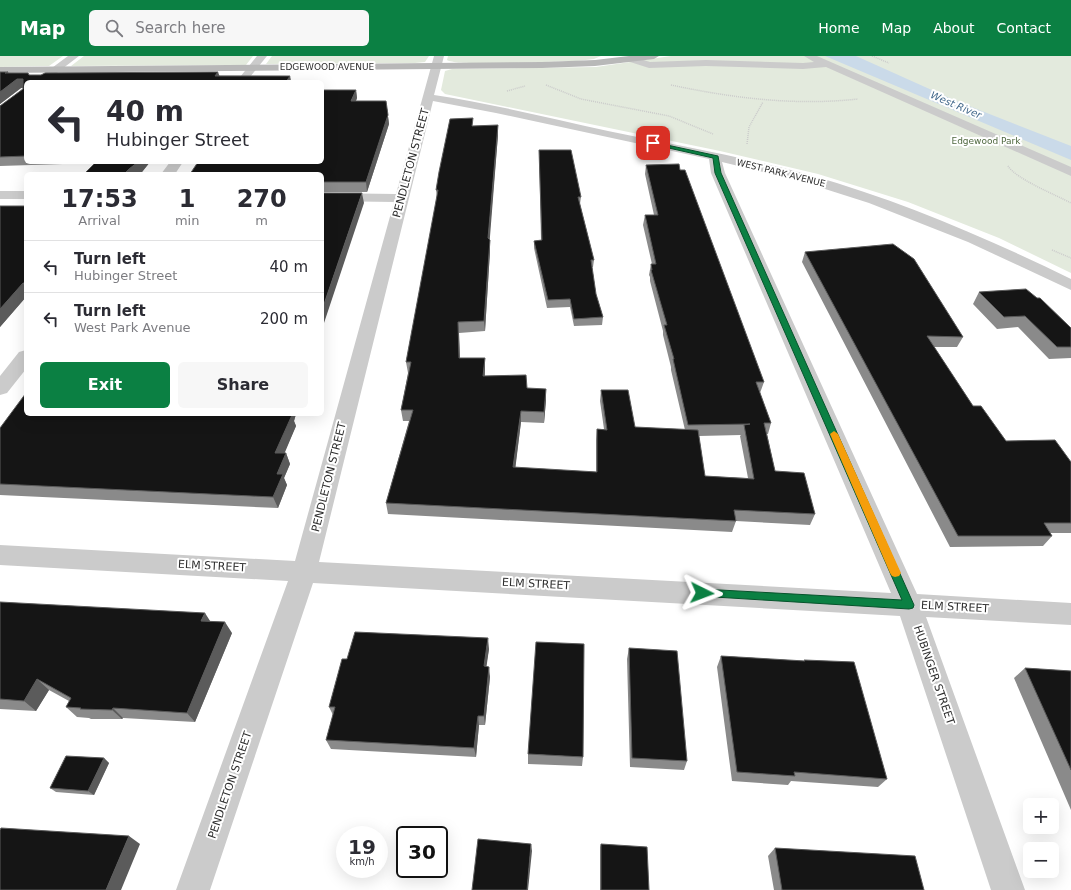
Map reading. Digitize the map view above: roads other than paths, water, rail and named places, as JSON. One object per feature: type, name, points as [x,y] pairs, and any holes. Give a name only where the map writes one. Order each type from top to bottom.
[{"type":"street","points":[[41,80],[74,56]]},
{"type":"street","points":[[243,80],[262,56]]},
{"type":"street","name":"EDGEWOOD AVENUE","points":[[0,70],[253,68],[438,61],[579,64],[654,56]]},
{"type":"street","points":[[809,56],[1071,172]]},
{"type":"street","points":[[630,59],[649,65],[706,63],[803,66],[827,64]]},
{"type":"street","name":"PENDLETON STREET","points":[[193,890],[305,570],[438,61]]},
{"type":"street","name":"WEST PARK AVENUE","points":[[429,97],[714,145],[806,178],[895,206],[1006,252],[1071,285]]},
{"type":"street","name":"HUBINGER STREET","points":[[714,145],[718,173],[909,605],[1008,890]]},
{"type":"street","points":[[170,172],[176,164]]},
{"type":"street","points":[[0,195],[24,195]]},
{"type":"street","points":[[324,198],[402,198]]},
{"type":"street","points":[[0,389],[24,359]]},
{"type":"street","name":"ELM STREET","points":[[0,555],[305,570],[1071,614]]},
{"type":"water","name":"West River","points":[[825,56],[856,56],[954,100],[1071,146],[1071,160]]},
{"type":"park label","name":"Edgewood Park","points":[[986,141]]}]
